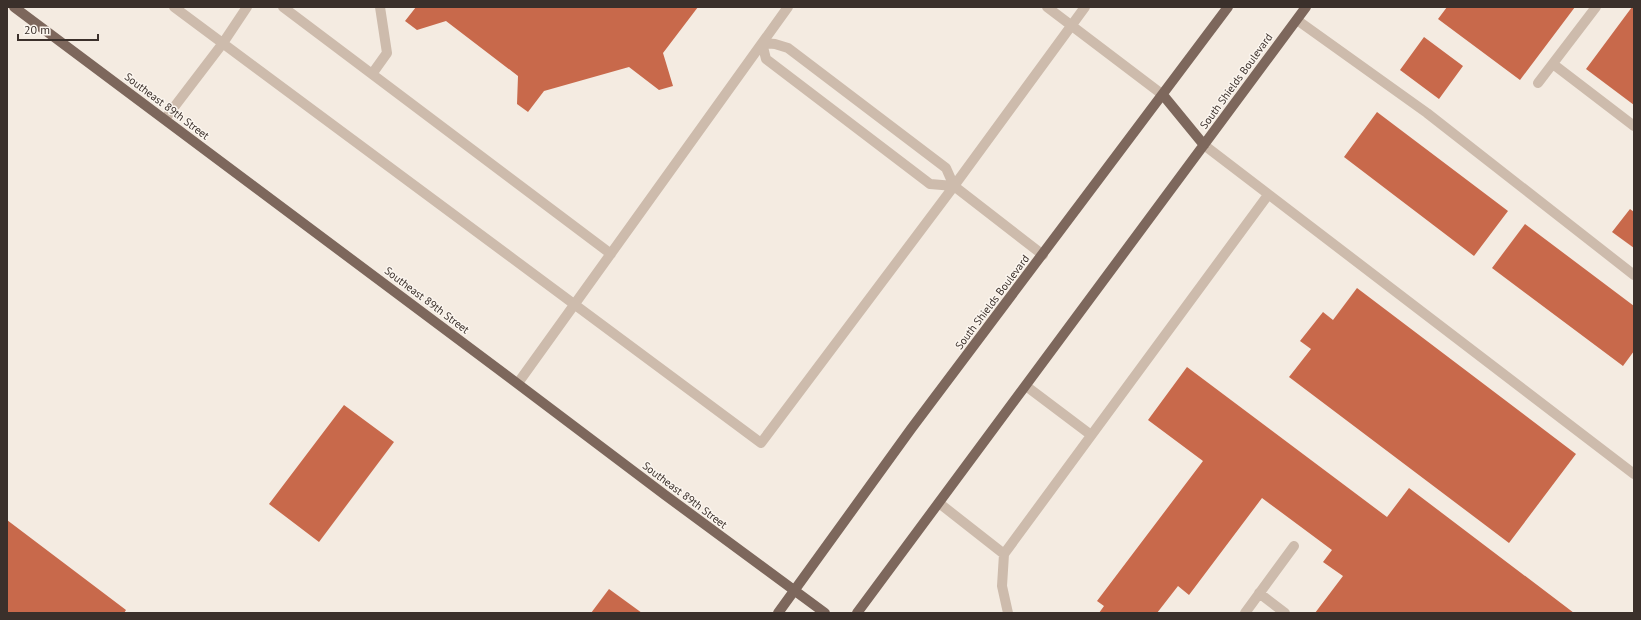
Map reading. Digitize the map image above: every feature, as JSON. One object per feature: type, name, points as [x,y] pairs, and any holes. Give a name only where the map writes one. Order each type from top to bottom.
[{"type":"main road","name":"Southeast 89th Street","points":[[14,7],[825,613]]},
{"type":"main road","name":"South Shields Boulevard","points":[[778,613],[911,429],[1228,7]]},
{"type":"main road","name":"South Shields Boulevard","points":[[857,613],[1306,7]]},
{"type":"main road","points":[[1163,95],[1204,145]]},
{"type":"lane","points":[[174,7],[576,304],[761,443],[954,186],[1071,24],[1085,7]]},
{"type":"lane","points":[[165,120],[223,43],[247,7]]},
{"type":"lane","points":[[283,7],[611,254]]},
{"type":"lane","points":[[372,74],[387,54],[380,7]]},
{"type":"lane","points":[[518,383],[788,7]]},
{"type":"lane","points":[[1047,7],[1163,95]]},
{"type":"lane","points":[[1538,84],[1596,7]]},
{"type":"lane","points":[[1297,20],[1428,113],[1634,275]]},
{"type":"lane","points":[[762,43],[775,44],[788,48],[946,168],[954,186],[1042,255]]},
{"type":"lane","points":[[762,43],[766,59],[930,184],[954,186]]},
{"type":"lane","points":[[1553,64],[1634,126]]},
{"type":"lane","points":[[1204,145],[1634,474]]},
{"type":"lane","points":[[1008,613],[1002,586],[1004,554],[1090,435],[1268,195]]},
{"type":"lane","points":[[1026,386],[1090,435]]},
{"type":"lane","points":[[939,503],[1004,554]]},
{"type":"lane","points":[[1245,613],[1294,546]]},
{"type":"lane","points":[[1259,593],[1285,613]]},
{"type":"building","points":[[416,7],[698,7],[663,53],[673,86],[659,90],[629,67],[544,91],[528,112],[517,104],[518,76],[446,21],[417,30],[405,21]]},
{"type":"building","points":[[1447,7],[1575,7],[1520,80],[1438,19]]},
{"type":"building","points":[[1632,7],[1634,7],[1634,105],[1586,69]]},
{"type":"building","points":[[1424,37],[1463,66],[1439,99],[1400,70]]},
{"type":"building","points":[[1377,112],[1508,211],[1474,256],[1344,157]]},
{"type":"building","points":[[1630,209],[1634,212],[1634,248],[1612,232]]},
{"type":"building","points":[[1525,224],[1634,306],[1634,351],[1623,366],[1492,268]]},
{"type":"building","points":[[1357,288],[1576,454],[1509,543],[1289,377],[1311,349],[1300,341],[1323,312],[1333,320]]},
{"type":"building","points":[[1187,367],[1387,517],[1409,488],[1574,613],[1315,613],[1343,576],[1323,562],[1332,550],[1262,498],[1189,595],[1178,586],[1157,613],[1099,613],[1104,606],[1097,601],[1203,461],[1148,420]]},
{"type":"building","points":[[344,405],[394,442],[319,542],[269,504]]},
{"type":"building","points":[[7,520],[126,610],[124,613],[9,613],[7,611]]},
{"type":"building","points":[[609,589],[642,613],[591,613]]}]
